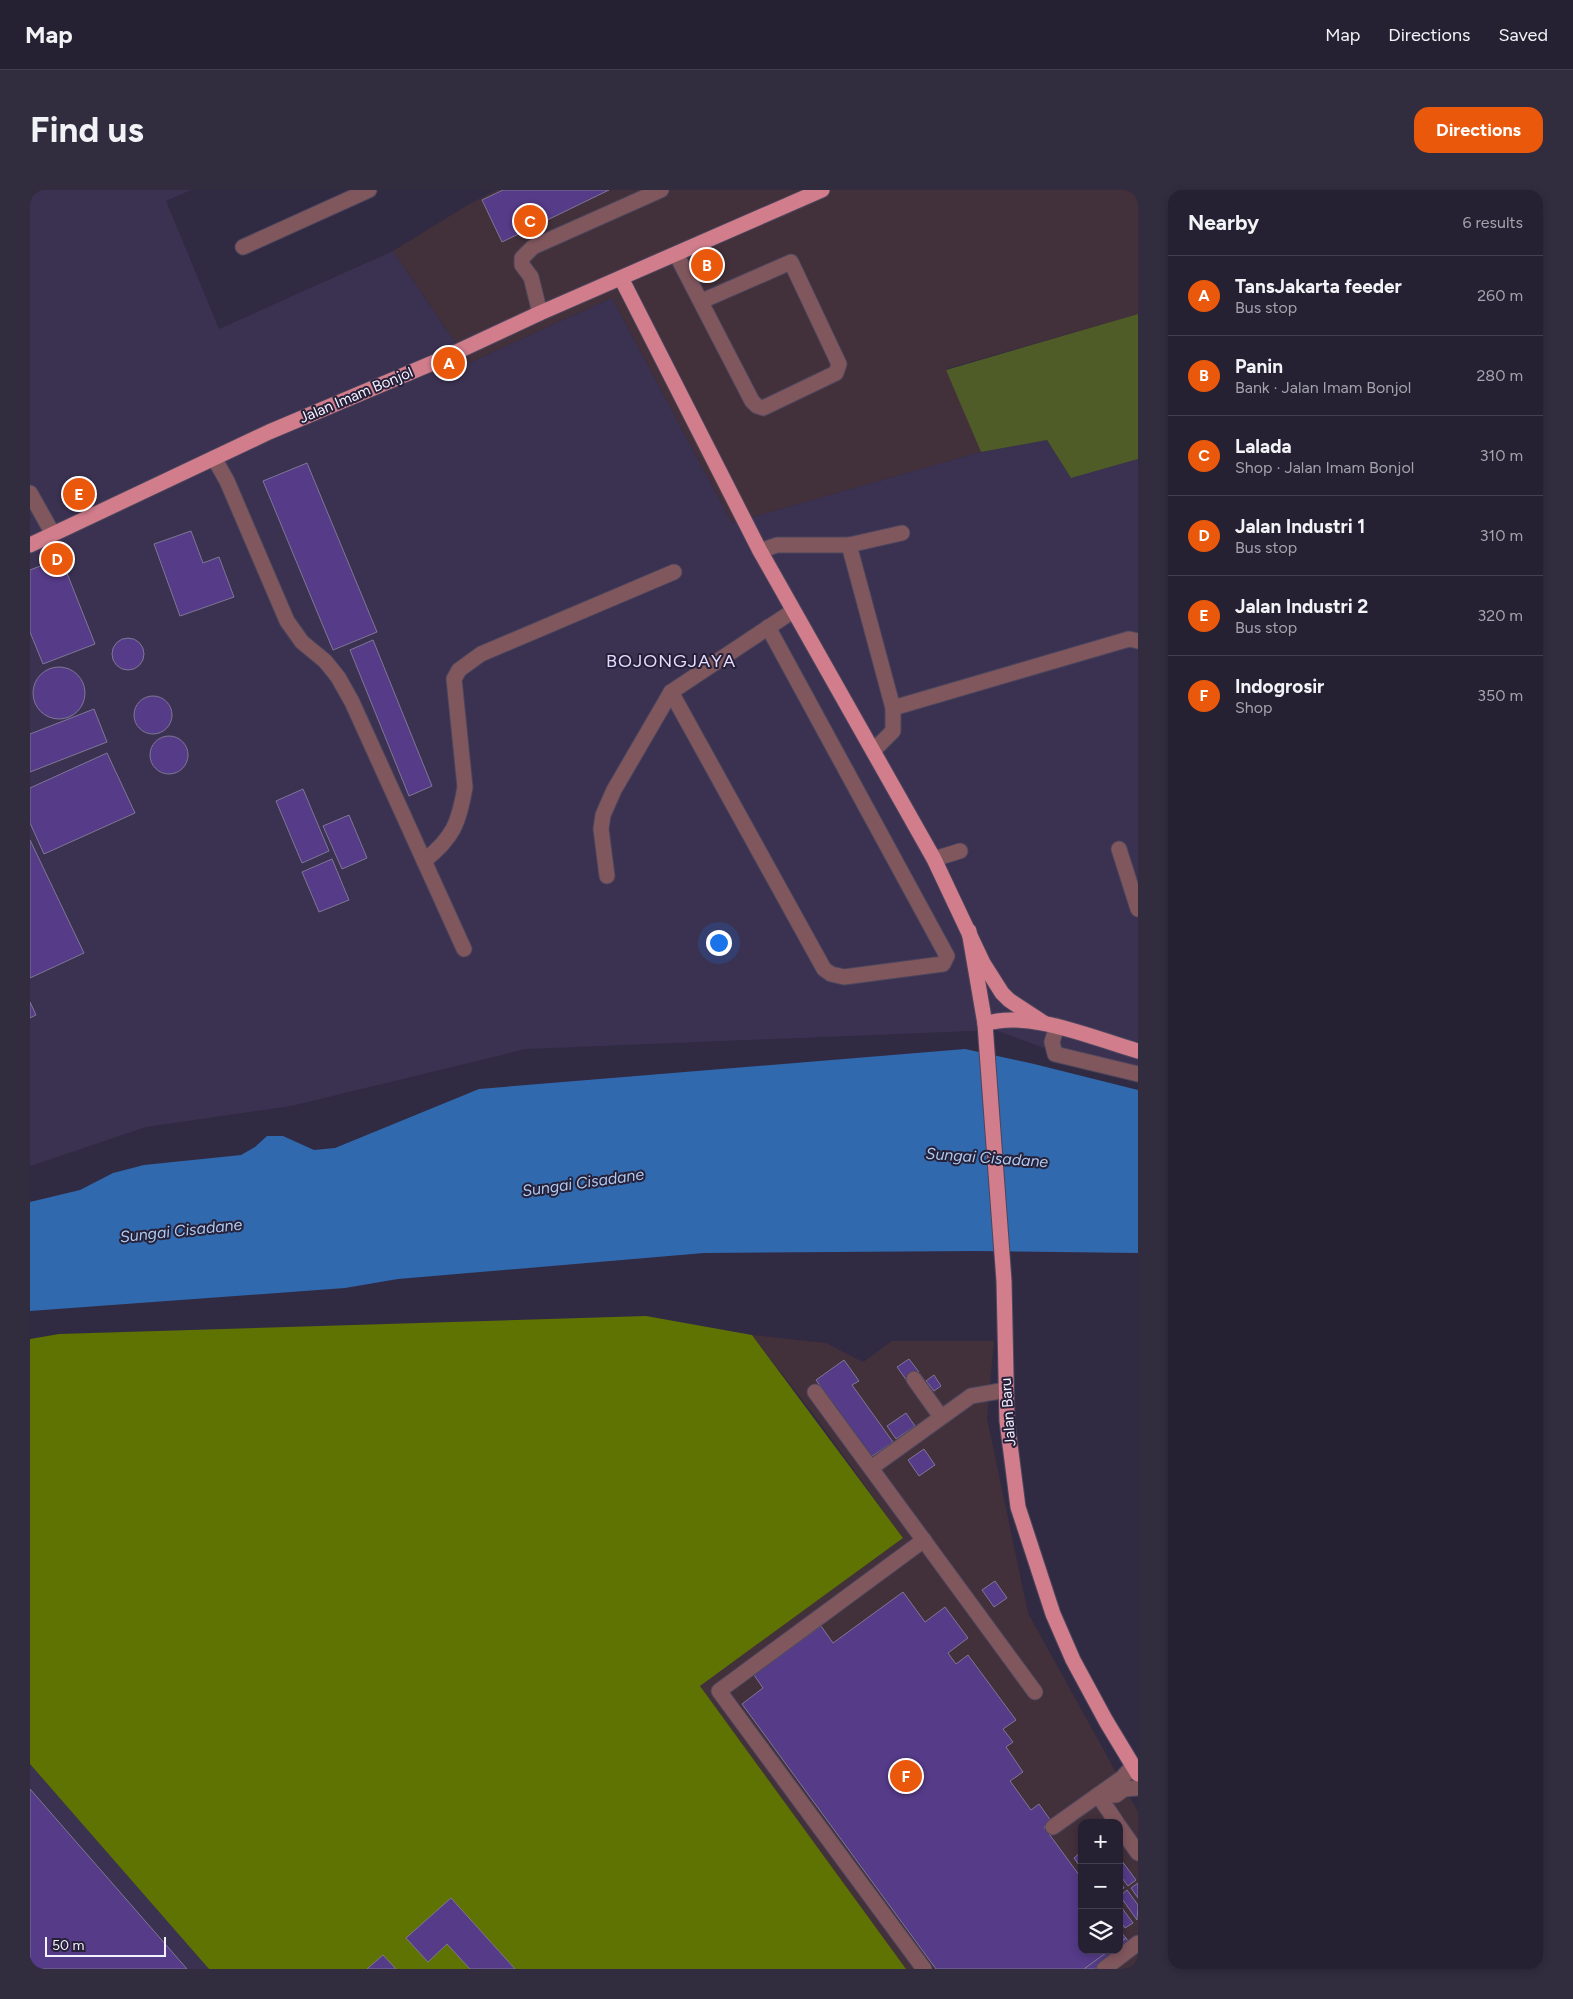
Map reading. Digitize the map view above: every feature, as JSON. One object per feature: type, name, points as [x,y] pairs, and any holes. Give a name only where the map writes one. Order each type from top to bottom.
[{"type":"main road","name":"Jalan Imam Bonjol","points":[[30,544],[269,432],[435,362],[540,313],[822,190]]},
{"type":"main road","points":[[621,278],[760,551],[934,859],[983,963],[1002,993],[1015,1004],[1051,1025]]},
{"type":"main road","name":"Jalan Baru","points":[[969,931],[985,1029],[1004,1281],[1007,1421],[1018,1507],[1044,1589],[1073,1660],[1106,1721],[1136,1770]]},
{"type":"main road","points":[[985,1029],[1005,1019],[1051,1025],[1138,1051]]},
{"type":"street","points":[[242,247],[369,190]]},
{"type":"street","points":[[540,313],[531,277],[522,265],[522,258],[526,252],[533,247],[661,190]]},
{"type":"street","points":[[676,254],[702,301],[752,401],[757,406],[763,408],[836,373],[839,364],[791,262],[702,301]]},
{"type":"street","points":[[214,458],[226,481],[287,621],[302,642],[325,661],[338,677],[352,702],[464,949]]},
{"type":"street","points":[[30,493],[52,534]]},
{"type":"street","points":[[760,551],[777,545],[849,545],[902,533]]},
{"type":"street","points":[[849,545],[893,708],[893,731],[873,750]]},
{"type":"street","points":[[424,861],[441,848],[451,835],[462,804],[465,787],[454,679],[459,670],[481,654],[674,572]]},
{"type":"street","points":[[607,876],[601,829],[604,815],[614,790],[671,692],[793,611]]},
{"type":"street","points":[[671,692],[824,969],[831,974],[844,977],[943,964],[947,956],[768,627]]},
{"type":"street","points":[[893,708],[1129,639],[1138,641]]},
{"type":"street","points":[[1119,849],[1138,909]]},
{"type":"street","points":[[934,859],[960,851]]},
{"type":"street","points":[[1051,1025],[1055,1054],[1138,1074]]},
{"type":"street","points":[[914,1379],[941,1417]]},
{"type":"street","points":[[871,1468],[971,1396],[1006,1390]]},
{"type":"street","points":[[815,1392],[1035,1692]]},
{"type":"street","points":[[924,1540],[719,1691],[924,1969]]},
{"type":"street","points":[[1053,1827],[1136,1770]]},
{"type":"street","points":[[1098,1795],[1116,1795],[1124,1790],[1138,1788]]},
{"type":"street","points":[[1098,1795],[1114,1819]]},
{"type":"street","points":[[1123,1832],[1138,1853]]},
{"type":"street","points":[[1104,1969],[1138,1943]]},
{"type":"shaded area","points":[[30,190],[191,190],[166,201],[219,329],[393,251],[469,363],[612,298],[732,523],[981,452],[1047,440],[1071,478],[1138,459],[1138,1082],[995,1030],[526,1049],[291,1106],[146,1127],[30,1166]]},
{"type":"shaded area","points":[[497,190],[1138,190],[1138,314],[946,369],[981,452],[732,523],[612,298],[469,363],[393,251],[471,203]]},
{"type":"shaded area","points":[[752,1335],[826,1343],[863,1362],[892,1341],[994,1341],[987,1418],[1028,1613],[1138,1812],[1138,1969],[906,1969],[700,1686],[903,1538],[817,1419]]},
{"type":"shaded area","points":[[30,1764],[166,1918],[209,1969],[30,1969]]},
{"type":"green space","points":[[1138,314],[1138,459],[1071,478],[1047,440],[981,452],[946,370]]},
{"type":"green space","points":[[646,1316],[752,1335],[903,1538],[700,1686],[906,1969],[209,1969],[30,1764],[30,1339],[59,1334]]},
{"type":"water","name":"Sungai Cisadane","points":[[965,1049],[1138,1090],[1138,1253],[977,1251],[704,1253],[398,1279],[345,1288],[30,1311],[30,1202],[80,1190],[113,1173],[144,1165],[241,1155],[255,1147],[267,1136],[283,1136],[314,1150],[335,1148],[479,1089]]},
{"type":"building","points":[[503,190],[609,190],[502,242],[482,200]]},
{"type":"building","points":[[307,463],[377,632],[333,650],[263,481]]},
{"type":"building","points":[[191,531],[203,563],[219,557],[234,597],[180,616],[154,544]]},
{"type":"building","points":[[61,558],[95,644],[43,664],[30,632],[30,570]]},
{"type":"building","points":[[128,638],[134,639],[139,643],[143,648],[143,660],[139,665],[134,669],[128,670],[122,669],[117,665],[113,660],[112,654],[113,648],[117,643],[122,639]]},
{"type":"building","points":[[373,640],[432,786],[409,796],[350,650]]},
{"type":"building","points":[[59,667],[73,671],[81,679],[85,693],[81,707],[73,715],[59,719],[45,715],[37,707],[33,693],[37,679],[45,671]]},
{"type":"building","points":[[153,696],[167,701],[172,715],[167,729],[153,734],[139,729],[134,715],[139,701]]},
{"type":"building","points":[[94,709],[107,742],[30,772],[30,734]]},
{"type":"building","points":[[169,736],[183,741],[188,755],[183,769],[169,774],[155,769],[150,755],[155,741]]},
{"type":"building","points":[[107,753],[135,813],[44,854],[30,823],[30,788]]},
{"type":"building","points":[[303,789],[329,851],[302,863],[276,801]]},
{"type":"building","points":[[349,815],[367,858],[342,869],[323,826]]},
{"type":"building","points":[[30,840],[84,953],[30,978]]},
{"type":"building","points":[[332,859],[349,900],[319,912],[302,872]]},
{"type":"building","points":[[30,1002],[36,1015],[30,1018]]},
{"type":"building","points":[[909,1359],[919,1372],[907,1381],[897,1367]]},
{"type":"building","points":[[844,1360],[859,1381],[852,1385],[893,1442],[871,1457],[816,1380]]},
{"type":"building","points":[[934,1375],[941,1386],[934,1391],[926,1381]]},
{"type":"building","points":[[906,1413],[915,1426],[896,1439],[887,1426]]},
{"type":"building","points":[[924,1449],[935,1465],[919,1476],[908,1460]]},
{"type":"building","points":[[995,1581],[1007,1598],[994,1607],[982,1590]]},
{"type":"building","points":[[903,1592],[925,1622],[945,1607],[968,1638],[948,1653],[956,1664],[968,1655],[1016,1720],[1003,1729],[1013,1742],[1006,1747],[1023,1772],[1010,1781],[1031,1810],[1039,1804],[1051,1821],[1044,1827],[1078,1874],[1078,1954],[1105,1954],[1084,1969],[936,1969],[742,1704],[763,1688],[754,1675],[821,1626],[833,1643]]},
{"type":"building","points":[[30,1789],[187,1969],[30,1969]]},
{"type":"building","points":[[1078,1855],[1078,1864],[1074,1858]]},
{"type":"building","points":[[1123,1862],[1136,1880],[1128,1886],[1123,1879]]},
{"type":"building","points":[[1138,1883],[1138,1898],[1131,1888]]},
{"type":"building","points":[[1127,1890],[1138,1905],[1137,1920],[1123,1900],[1123,1893]]},
{"type":"building","points":[[451,1898],[515,1969],[470,1969],[447,1944],[428,1962],[406,1938]]},
{"type":"building","points":[[1123,1909],[1133,1923],[1125,1928],[1123,1925]]},
{"type":"building","points":[[1126,1938],[1136,1953],[1114,1969],[1084,1969],[1105,1954],[1123,1954],[1123,1940]]},
{"type":"building","points":[[383,1955],[396,1969],[367,1969]]},
{"type":"place","name":"Lalada","points":[[530,221]]},
{"type":"place","name":"Panin","points":[[707,265]]},
{"type":"place","name":"TansJakarta feeder","points":[[449,363]]},
{"type":"place","name":"Jalan Industri 2","points":[[79,494]]},
{"type":"place","name":"Jalan Industri 1","points":[[57,559]]},
{"type":"place","name":"Indogrosir","points":[[906,1776]]},
{"type":"district","name":"BOJONGJAYA","points":[[671,661]]}]
